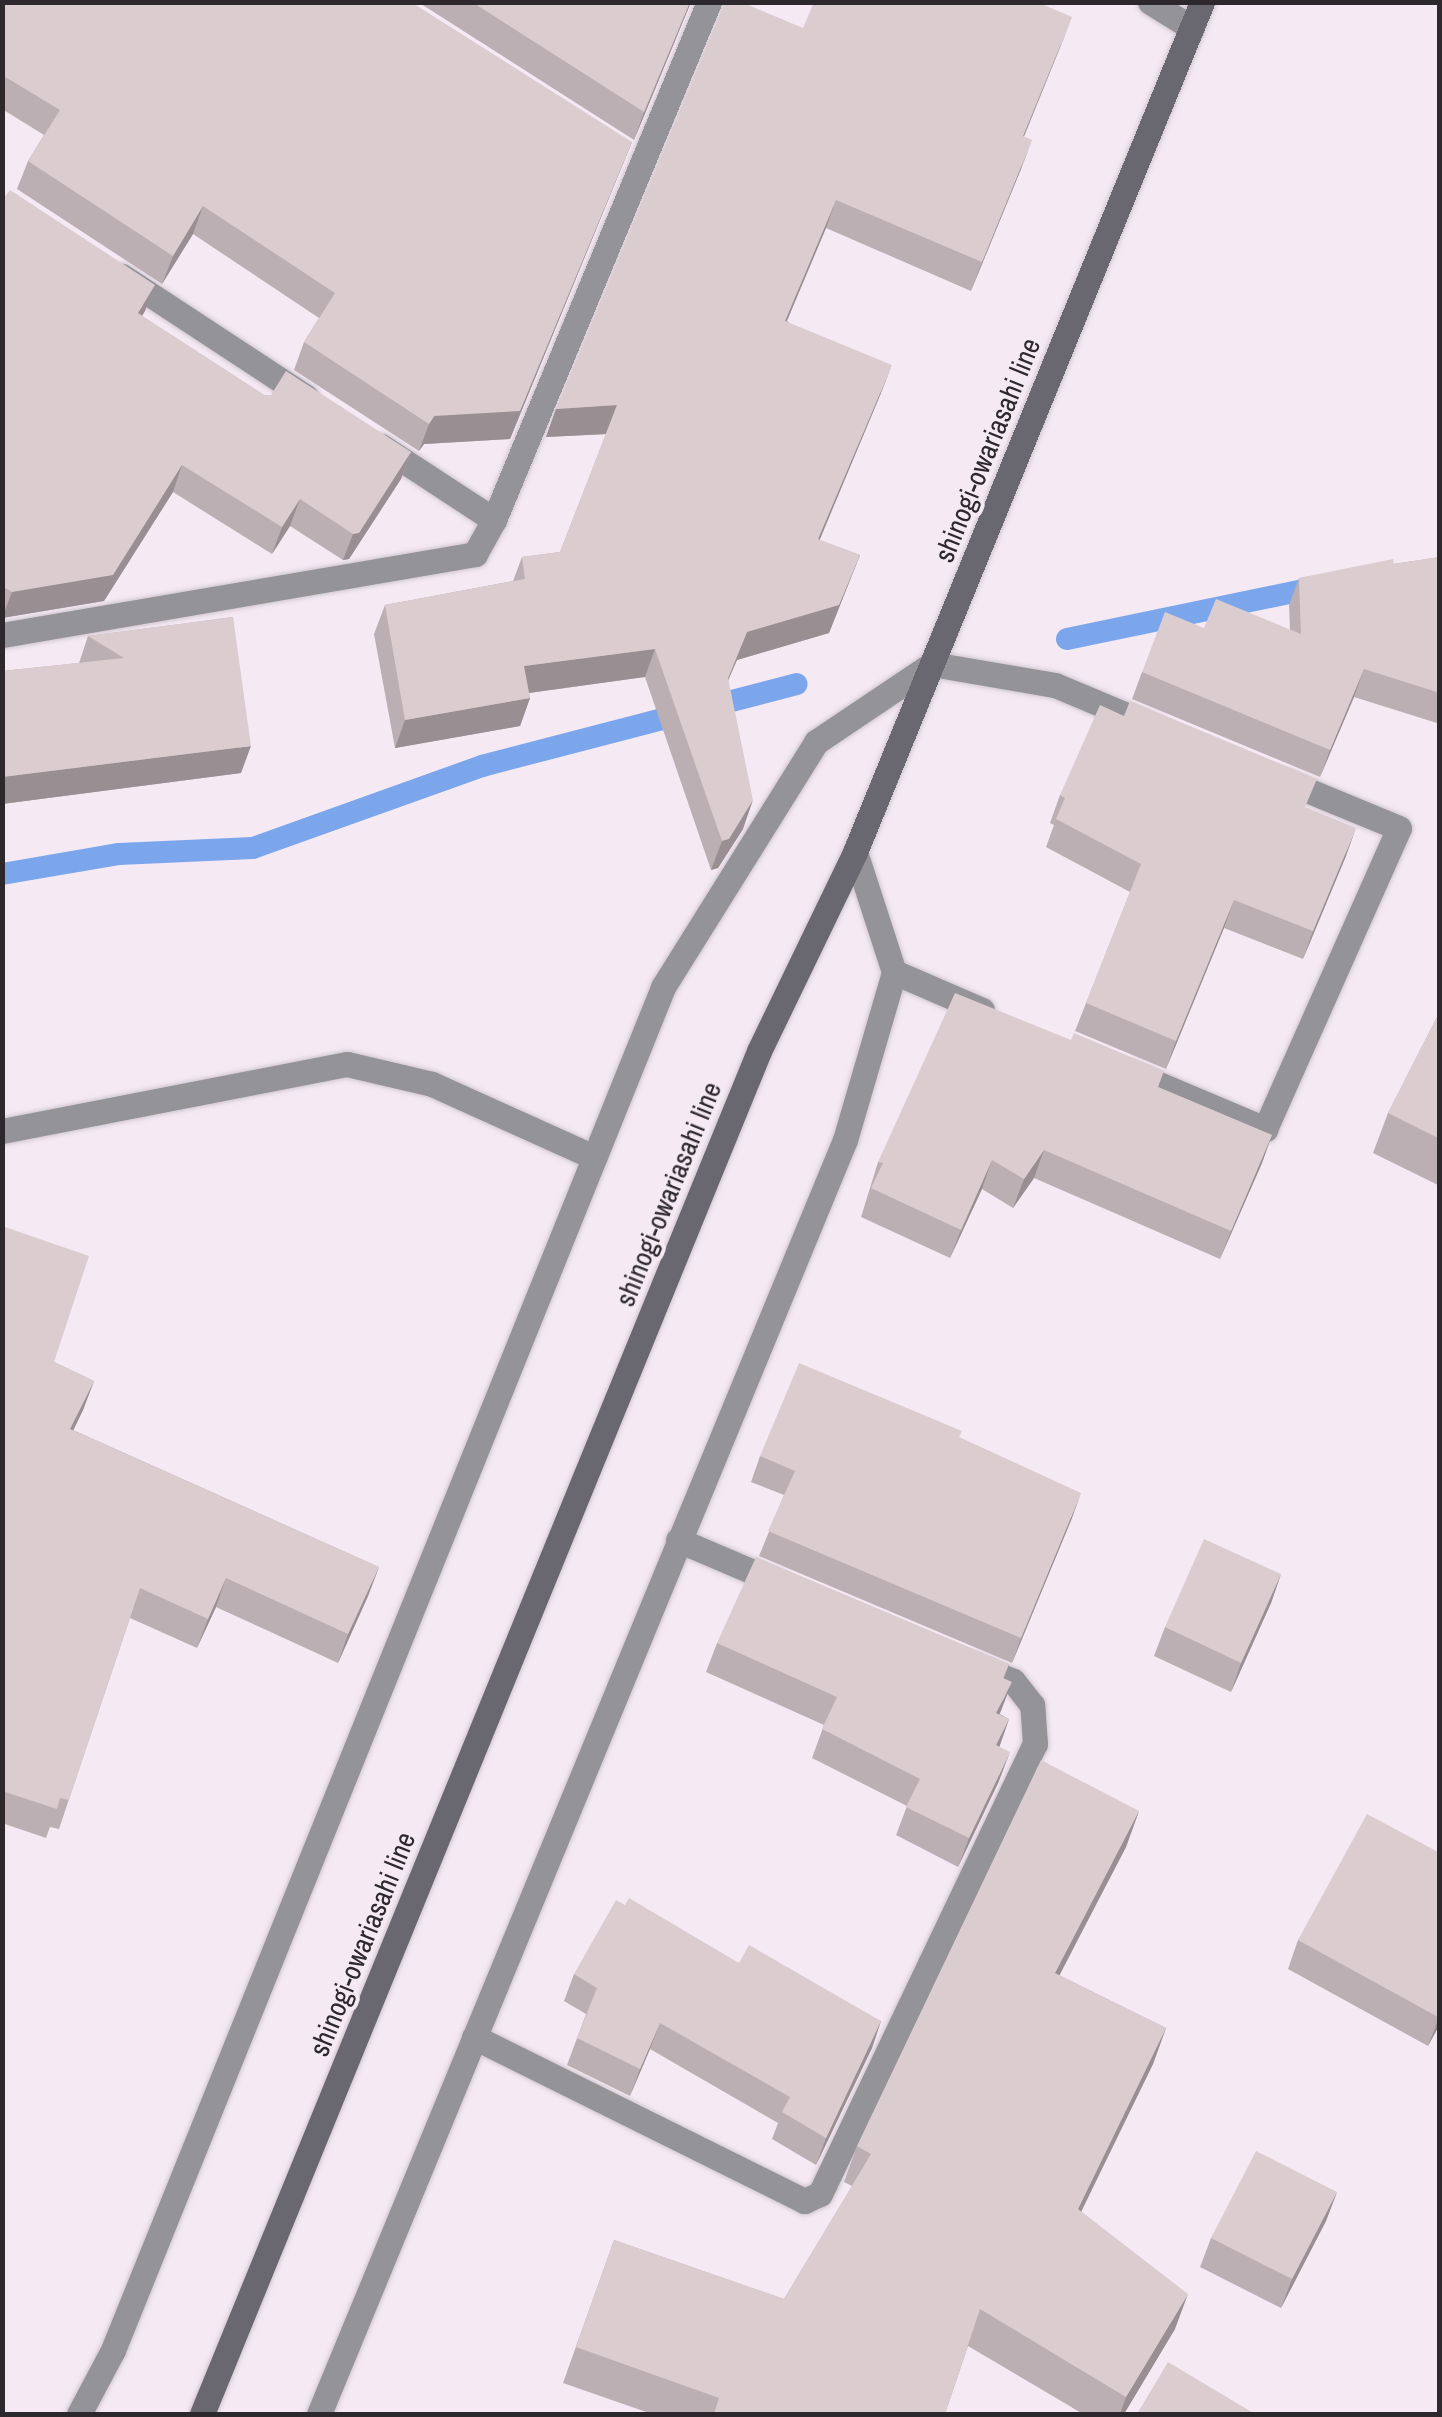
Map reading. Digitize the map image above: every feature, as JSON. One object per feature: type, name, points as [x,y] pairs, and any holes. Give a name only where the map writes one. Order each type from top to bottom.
[{"type":"main road","name":"shinogi-owariasahi line","points":[[202,2414],[759,1051],[856,852],[1202,2]]},
{"type":"street","points":[[2,634],[476,554],[494,520],[634,159],[709,2]]},
{"type":"street","points":[[1150,2],[1192,28]]},
{"type":"street","points":[[101,262],[330,413]]},
{"type":"street","points":[[363,434],[494,520]]},
{"type":"street","points":[[79,2414],[114,2350],[663,987],[816,742],[932,664],[1055,685],[1181,738]]},
{"type":"street","points":[[1106,1062],[1265,1130],[1398,828],[1254,768]]},
{"type":"street","points":[[320,2414],[845,1140],[894,972],[856,852]]},
{"type":"street","points":[[894,972],[1000,1017]]},
{"type":"street","points":[[2,1130],[347,1064],[432,1084],[594,1157]]},
{"type":"street","points":[[678,1540],[802,1592]]},
{"type":"street","points":[[474,2037],[804,2201],[820,2194],[1035,1744],[1032,1705],[1013,1681],[943,1651]]},
{"type":"building","points":[[2,2],[411,2],[632,142],[520,411],[434,416],[429,424],[304,342],[335,293],[203,206],[173,256],[28,161],[60,110],[2,75]]},
{"type":"building","points":[[472,2],[690,2],[644,112]]},
{"type":"building","points":[[725,2],[741,2],[803,28],[814,2],[1037,2],[1072,17],[1023,136],[1032,140],[982,262],[836,200],[785,321],[892,365],[818,539],[860,555],[839,605],[747,632],[728,678],[753,800],[729,839],[722,841],[655,649],[524,666],[530,698],[405,720],[385,605],[525,579],[522,557],[560,552],[617,405],[556,409]]},
{"type":"building","points":[[10,190],[155,285],[138,313],[264,395],[271,395],[286,371],[411,452],[359,533],[353,534],[300,499],[282,527],[182,465],[113,575],[12,592],[2,586],[2,200]]},
{"type":"building","points":[[1440,557],[1440,693],[1364,669],[1330,750],[1142,672],[1165,612],[1204,628],[1216,599],[1301,634],[1299,578],[1393,559],[1394,564]]},
{"type":"building","points":[[233,617],[251,746],[2,777],[2,671],[124,658],[88,636]]},
{"type":"building","points":[[1130,701],[1317,779],[1305,807],[1356,828],[1313,931],[1234,900],[1176,1041],[1086,1003],[1141,864],[1056,819],[1065,798],[1060,795],[1100,705],[1124,716]]},
{"type":"building","points":[[955,993],[1071,1040],[1074,1033],[1164,1071],[1158,1087],[1272,1135],[1231,1231],[1044,1150],[1024,1179],[992,1160],[961,1230],[871,1188],[883,1163],[878,1162]]},
{"type":"building","points":[[1440,1011],[1440,1139],[1388,1113]]},
{"type":"building","points":[[2,1226],[89,1256],[54,1362],[94,1381],[70,1429],[379,1567],[348,1634],[226,1578],[208,1619],[140,1588],[69,1800],[60,1798],[57,1809],[2,1791]]},
{"type":"building","points":[[799,1363],[962,1431],[959,1437],[1081,1493],[1021,1638],[768,1531],[795,1471],[760,1456]]},
{"type":"building","points":[[1204,1539],[1281,1574],[1241,1663],[1165,1627]]},
{"type":"building","points":[[756,1557],[1009,1664],[1003,1678],[1012,1682],[996,1713],[1009,1719],[996,1745],[1010,1752],[969,1838],[906,1807],[920,1779],[822,1729],[837,1697],[717,1643]]},
{"type":"building","points":[[1041,1760],[1139,1811],[1055,1973],[1166,2028],[1078,2209],[1188,2294],[1126,2397],[980,2309],[945,2414],[714,2414],[719,2398],[576,2347],[614,2240],[784,2299],[871,2154],[857,2146]]},
{"type":"building","points":[[1367,1814],[1440,1853],[1438,2017],[1298,1940]]},
{"type":"building","points":[[629,1898],[739,1963],[749,1945],[881,2021],[826,2138],[782,2112],[790,2097],[660,2023],[640,2069],[577,2038],[597,1988],[574,1974],[616,1900],[625,1905]]},
{"type":"building","points":[[1256,2151],[1337,2192],[1292,2279],[1211,2238]]},
{"type":"building","points":[[1168,2362],[1255,2414],[1137,2414]]},
{"type":"waterway","points":[[1067,639],[1323,586]]},
{"type":"waterway","points":[[2,874],[119,854],[253,848],[482,766],[796,684]]}]
